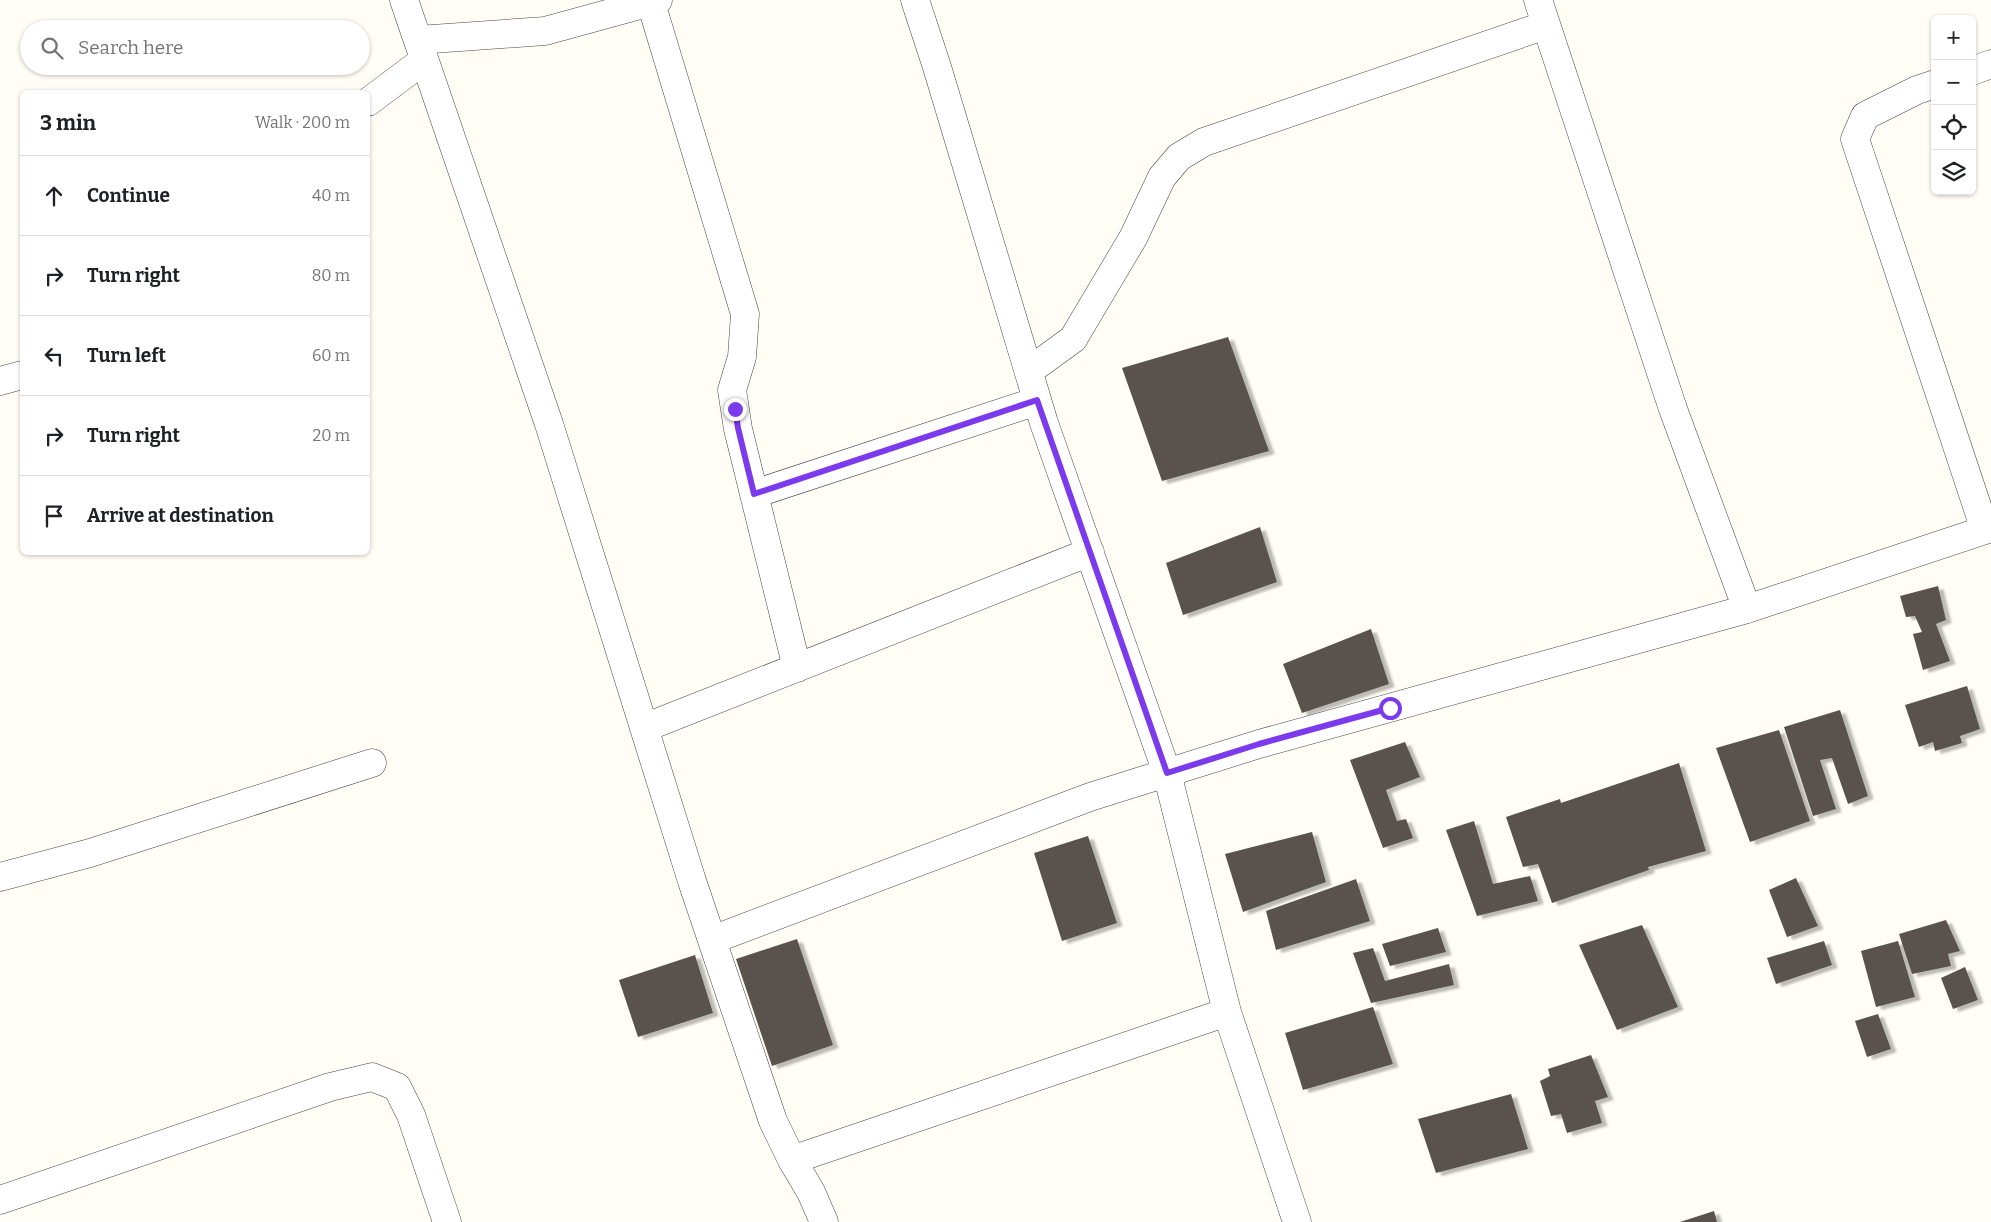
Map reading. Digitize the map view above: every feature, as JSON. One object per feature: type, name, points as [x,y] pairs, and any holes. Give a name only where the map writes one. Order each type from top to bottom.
[{"type":"street","points":[[404,0],[550,424],[644,728],[712,940],[773,1121],[792,1160],[811,1192],[824,1222]]},
{"type":"street","points":[[914,0],[937,67],[1037,400],[1167,773],[1227,1012],[1297,1222]]},
{"type":"street","points":[[370,100],[421,50],[545,31],[654,2],[745,314],[742,357],[732,390],[738,428],[797,668]]},
{"type":"street","points":[[1029,370],[1073,339],[1133,238],[1162,177],[1179,158],[1204,142],[1542,13],[1673,409],[1747,609]]},
{"type":"street","points":[[1976,70],[1991,64]]},
{"type":"street","points":[[712,940],[1090,797],[1259,744],[1747,609],[1988,529],[1855,139],[1865,116],[1917,90],[1931,85]]},
{"type":"street","points":[[0,382],[20,376]]},
{"type":"street","points":[[754,494],[1037,400]]},
{"type":"street","points":[[644,728],[1090,552]]},
{"type":"street","points":[[0,877],[90,852],[372,763]]},
{"type":"street","points":[[792,1160],[1227,1012]]},
{"type":"street","points":[[0,1200],[330,1087],[372,1077],[397,1087],[411,1115],[447,1222]]},
{"type":"building","points":[[1228,337],[1269,451],[1162,481],[1122,368]]},
{"type":"building","points":[[1260,527],[1277,582],[1183,615],[1166,563]]},
{"type":"building","points":[[1938,586],[1946,620],[1936,624],[1950,661],[1923,670],[1913,634],[1922,632],[1915,616],[1906,617],[1900,596]]},
{"type":"building","points":[[1371,629],[1389,684],[1302,713],[1283,664]]},
{"type":"building","points":[[1967,686],[1980,729],[1960,736],[1962,743],[1935,751],[1933,742],[1919,747],[1905,705]]},
{"type":"building","points":[[1840,710],[1868,796],[1848,804],[1832,758],[1820,760],[1836,809],[1813,816],[1784,727]]},
{"type":"building","points":[[1779,730],[1810,821],[1750,842],[1716,748]]},
{"type":"building","points":[[1405,742],[1420,777],[1386,790],[1397,821],[1406,819],[1413,838],[1383,848],[1350,760]]},
{"type":"building","points":[[1679,763],[1706,851],[1648,867],[1649,870],[1552,903],[1538,864],[1523,867],[1506,817],[1560,799],[1561,803]]},
{"type":"building","points":[[1474,821],[1493,884],[1530,876],[1538,901],[1477,916],[1446,830]]},
{"type":"building","points":[[1312,832],[1326,882],[1243,912],[1225,854]]},
{"type":"building","points":[[1088,836],[1117,923],[1062,941],[1034,853]]},
{"type":"building","points":[[1796,878],[1818,926],[1787,937],[1769,890]]},
{"type":"building","points":[[1356,879],[1370,921],[1276,950],[1266,911]]},
{"type":"building","points":[[1946,920],[1960,951],[1948,954],[1951,966],[1912,974],[1899,934]]},
{"type":"building","points":[[1642,925],[1678,1007],[1617,1030],[1579,945]]},
{"type":"building","points":[[1438,928],[1446,952],[1390,966],[1382,944]]},
{"type":"building","points":[[797,939],[833,1045],[772,1066],[736,959]]},
{"type":"building","points":[[1824,941],[1832,965],[1776,984],[1767,958]]},
{"type":"building","points":[[1898,941],[1915,997],[1876,1007],[1861,951]]},
{"type":"building","points":[[1373,948],[1385,981],[1449,964],[1454,985],[1371,1003],[1353,953]]},
{"type":"building","points":[[695,955],[713,1013],[638,1037],[619,980]]},
{"type":"building","points":[[1965,967],[1978,1000],[1953,1009],[1941,978]]},
{"type":"building","points":[[1373,1007],[1393,1064],[1303,1090],[1285,1033]]},
{"type":"building","points":[[1878,1014],[1891,1049],[1867,1057],[1855,1021]]},
{"type":"building","points":[[1591,1055],[1608,1097],[1595,1101],[1602,1123],[1567,1133],[1561,1114],[1551,1116],[1540,1081],[1550,1076],[1548,1069]]},
{"type":"building","points":[[1511,1094],[1528,1149],[1436,1173],[1418,1119]]},
{"type":"building","points":[[1714,1211],[1717,1222],[1680,1222]]},
{"type":"route","points":[[735,409],[754,494],[1037,400],[1167,773],[1259,744],[1390,708]]}]
